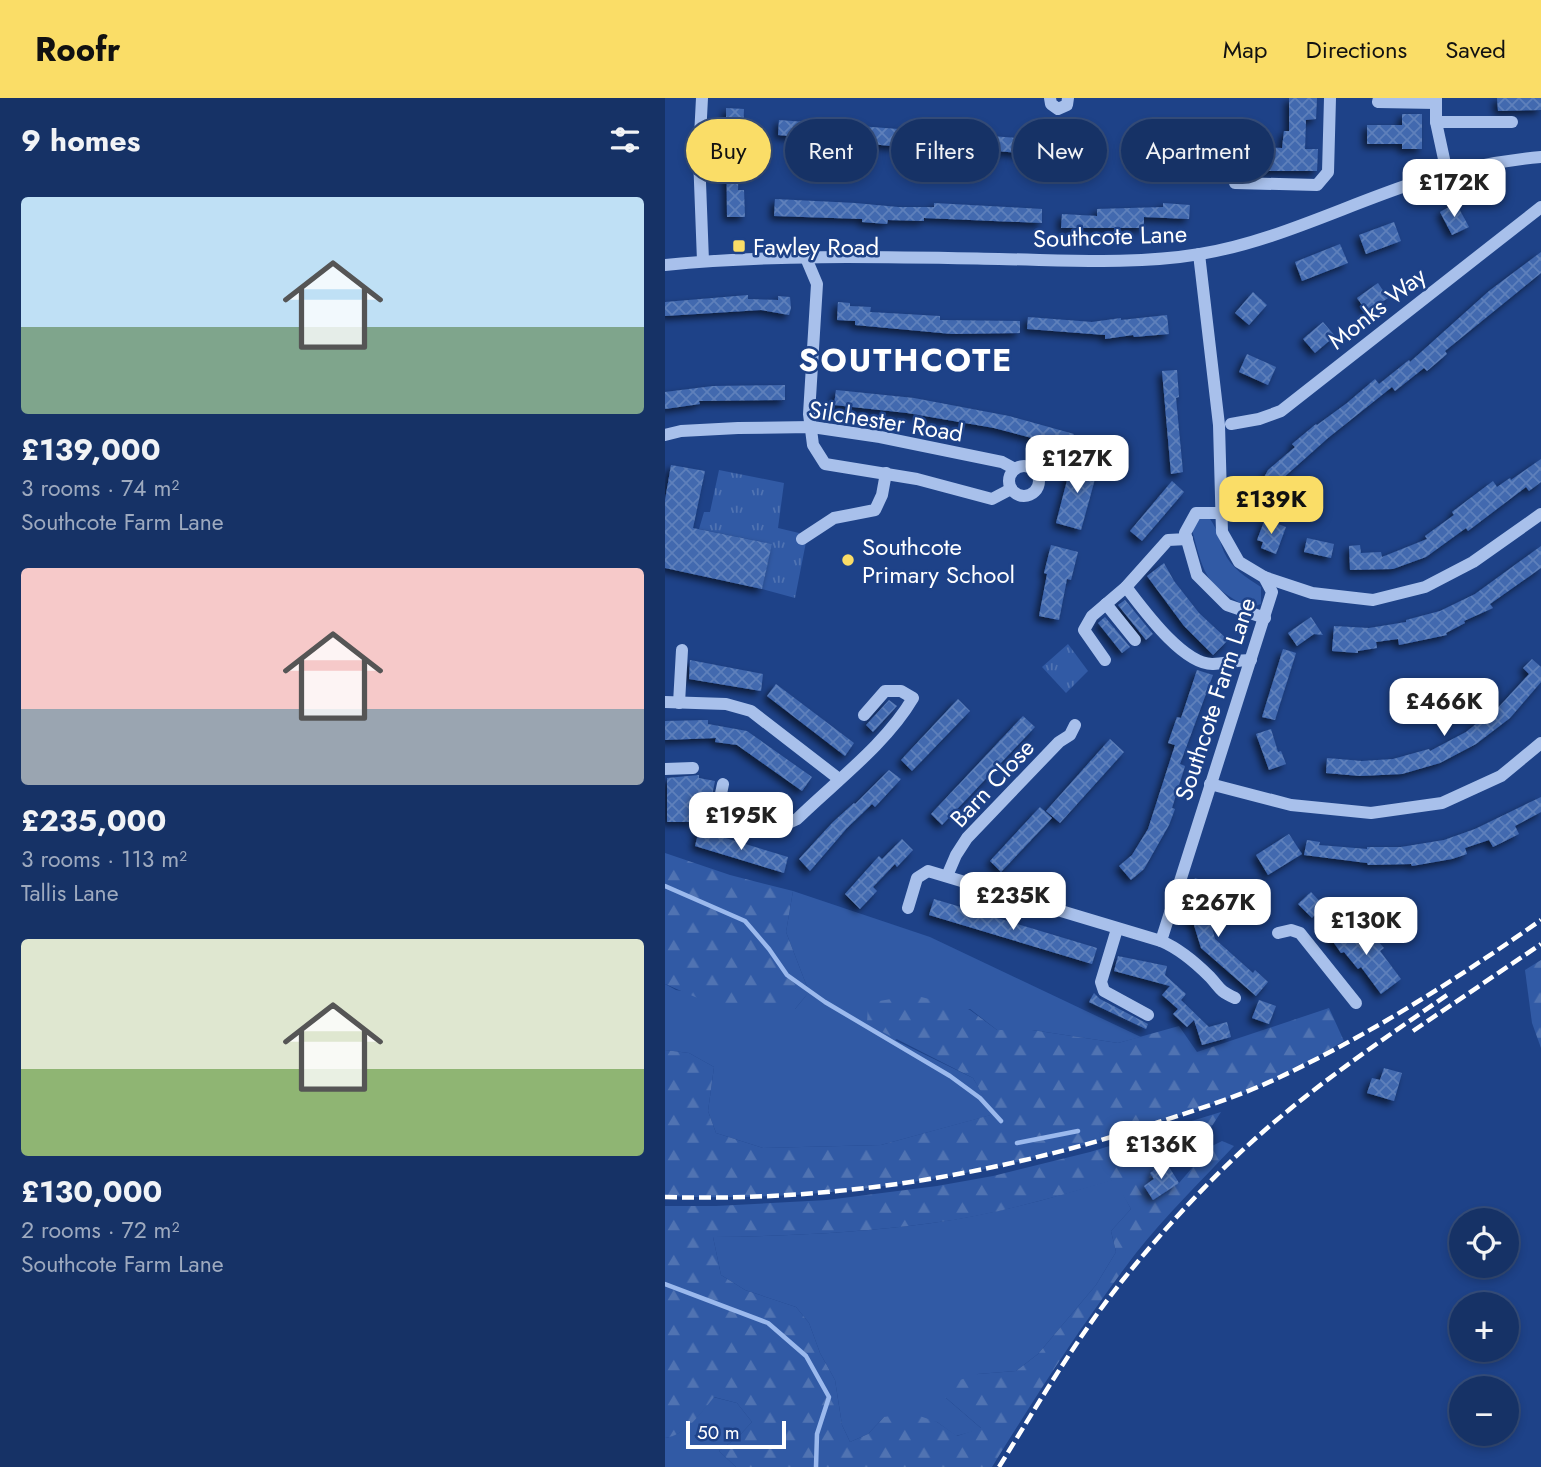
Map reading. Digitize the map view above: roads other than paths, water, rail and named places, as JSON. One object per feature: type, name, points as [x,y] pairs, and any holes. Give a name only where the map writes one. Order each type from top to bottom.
[{"type":"street","points":[[702,98],[699,156],[703,261]]},
{"type":"street","points":[[1049,98],[1053,107],[1058,109],[1066,105],[1068,98]]},
{"type":"street","points":[[1235,183],[1317,185],[1328,172],[1330,98]]},
{"type":"street","points":[[1379,98],[1378,102],[1436,100],[1436,122],[1447,173]]},
{"type":"street","points":[[1436,122],[1512,122]]},
{"type":"street","name":"Southcote Lane","points":[[665,265],[703,261],[806,258],[1122,261],[1199,254],[1275,234],[1409,184],[1447,173],[1541,157]]},
{"type":"street","name":"Monks Way","points":[[1231,424],[1281,411],[1541,207]]},
{"type":"street","name":"Southcote Farm Lane","points":[[1161,940],[1272,592],[1264,577],[1240,562],[1222,532],[1219,425],[1199,254]]},
{"type":"street","points":[[806,258],[817,284],[809,414],[814,445],[825,464],[885,473],[992,499],[1011,489],[1010,477],[1015,469]]},
{"type":"street","name":"Silchester Road","points":[[665,435],[681,431],[812,427],[880,437],[1002,462],[1015,469],[1030,467],[1037,474],[1039,483],[1035,492],[1027,496],[1017,495],[1011,489]]},
{"type":"street","points":[[803,539],[834,518],[875,510],[882,495],[885,473]]},
{"type":"street","points":[[1220,513],[1196,513],[1185,533],[1197,575],[1227,605],[1265,618]]},
{"type":"street","points":[[1264,577],[1312,593],[1373,600],[1425,587],[1473,562],[1541,514]]},
{"type":"street","points":[[1105,660],[1084,630],[1092,616],[1126,587],[1168,540],[1187,539]]},
{"type":"street","points":[[1126,587],[1151,620],[1196,660],[1212,664],[1228,660],[1251,660]]},
{"type":"street","points":[[1106,604],[1135,640]]},
{"type":"street","points":[[679,703],[682,650]]},
{"type":"street","points":[[723,784],[718,808],[751,811],[761,819],[786,824],[797,819],[874,748],[913,698],[901,691],[885,691],[864,715]]},
{"type":"street","points":[[665,702],[726,704],[751,711],[839,779]]},
{"type":"street","name":"Barn Close","points":[[947,876],[967,838],[1059,743],[1070,735],[1075,725]]},
{"type":"street","points":[[1210,784],[1291,805],[1371,813],[1442,803],[1501,776],[1541,743]]},
{"type":"street","points":[[665,769],[693,768]]},
{"type":"street","points":[[908,908],[917,878],[928,871],[947,876],[1161,940],[1177,948],[1212,979],[1219,990],[1234,998]]},
{"type":"street","points":[[1117,929],[1101,982],[1104,991],[1148,1014]]},
{"type":"street","points":[[1278,933],[1291,930],[1300,933],[1356,1003]]},
{"type":"waterway","points":[[665,886],[745,921],[787,975],[825,1002],[950,1076],[980,1098],[1001,1121]]},
{"type":"waterway","points":[[1017,1143],[1078,1131]]},
{"type":"waterway","points":[[665,1284],[768,1323],[806,1356],[829,1397],[817,1434],[816,1467]]},
{"type":"railway","points":[[665,1197],[791,1195],[853,1189],[977,1170],[1099,1141],[1219,1102],[1264,1085],[1313,1061],[1445,984],[1541,920]]},
{"type":"railway","points":[[1413,1031],[1541,944]]},
{"type":"railway","points":[[999,1467],[1105,1303],[1193,1199],[1232,1160],[1314,1090],[1447,995]]},
{"type":"place","name":"Fawley Road","points":[[739,246]]},
{"type":"place","name":"Southcote Primary School","points":[[848,560]]},
{"type":"district","name":"SOUTHCOTE","points":[[906,360]]}]
